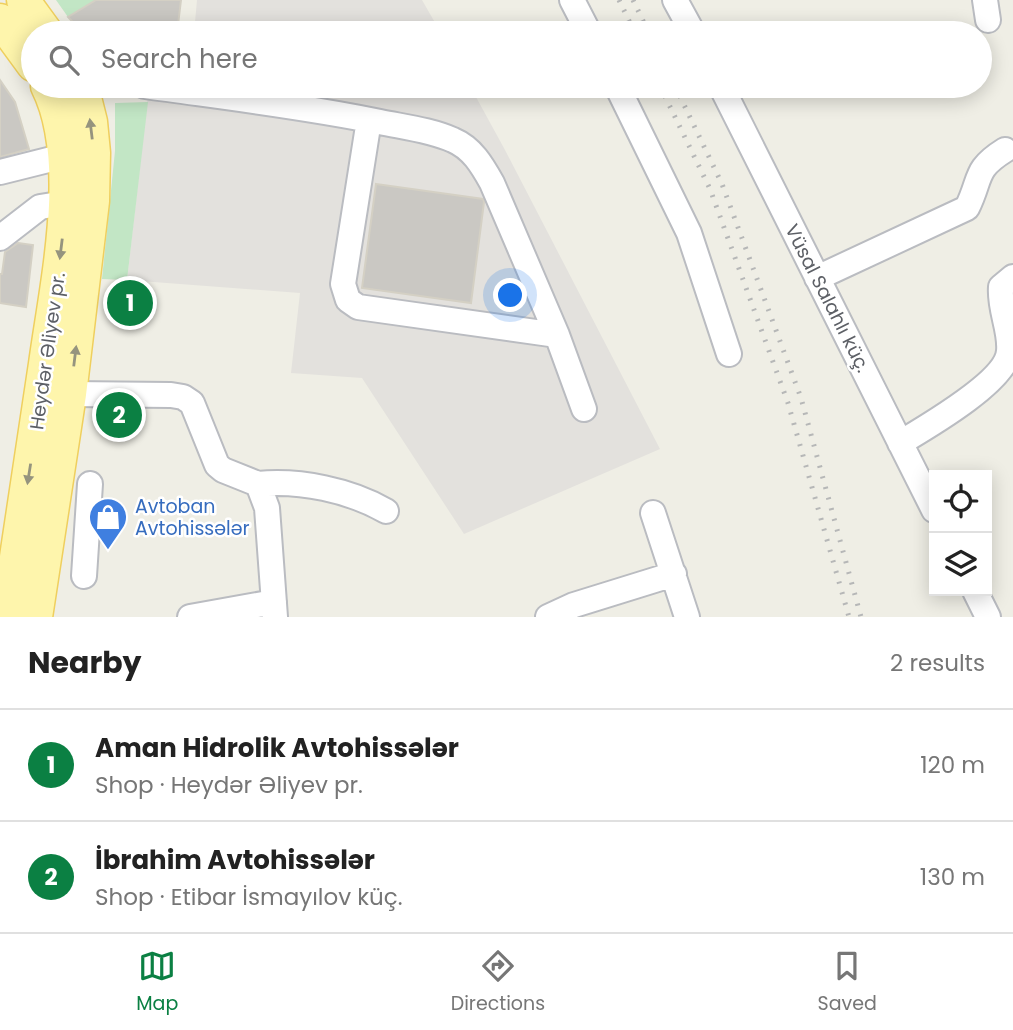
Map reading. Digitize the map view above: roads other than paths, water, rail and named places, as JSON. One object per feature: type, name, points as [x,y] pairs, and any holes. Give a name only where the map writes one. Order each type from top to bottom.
[{"type":"main road","points":[[23,0],[38,21]]},
{"type":"main road","points":[[0,20],[21,49]]},
{"type":"main road","name":"Heydər Əliyev pr.","points":[[7,617],[56,283],[65,203],[60,122],[51,98]]},
{"type":"main road","name":"Heydər Əliyev pr.","points":[[36,617],[70,394],[93,201],[94,153],[90,98]]},
{"type":"street","points":[[572,0],[583,21]]},
{"type":"street","points":[[675,0],[686,21]]},
{"type":"street","points":[[224,98],[369,120],[439,135],[455,140],[470,150],[492,183],[584,409]]},
{"type":"street","points":[[623,98],[689,233],[729,354]]},
{"type":"street","name":"Vüsal Salahlı küç.","points":[[727,98],[929,500]]},
{"type":"street","points":[[369,120],[343,284],[348,300],[358,307],[556,335]]},
{"type":"street","points":[[817,278],[967,208],[981,170],[987,161],[1005,150]]},
{"type":"street","points":[[0,172],[64,156]]},
{"type":"street","points":[[0,238],[40,207],[65,203]]},
{"type":"street","points":[[900,443],[961,405],[1007,371],[1009,344],[1000,300],[1001,287],[1013,277]]},
{"type":"street","points":[[70,394],[183,397],[192,403],[217,465],[223,470],[258,484],[291,484],[327,489],[368,500],[386,511]]},
{"type":"street","points":[[84,576],[90,484]]},
{"type":"street","points":[[190,617],[274,610],[267,508],[258,484]]},
{"type":"street","points":[[53,509],[88,514]]},
{"type":"street","points":[[653,513],[687,617]]},
{"type":"street","points":[[548,617],[574,605],[674,574]]},
{"type":"street","points":[[978,596],[988,617]]},
{"type":"railway","points":[[619,0],[629,21]]},
{"type":"railway","points":[[633,0],[643,21]]},
{"type":"railway","points":[[666,98],[710,189],[788,403],[849,617]]},
{"type":"railway","points":[[681,98],[722,184],[801,398],[861,617]]},
{"type":"place","name":"Aman Hidrolik Avtohissələr","points":[[130,303]]},
{"type":"place","name":"İbrahim Avtohissələr","points":[[119,415]]},
{"type":"place","name":"Avtoban Avtohissələr","points":[[108,551]]}]
